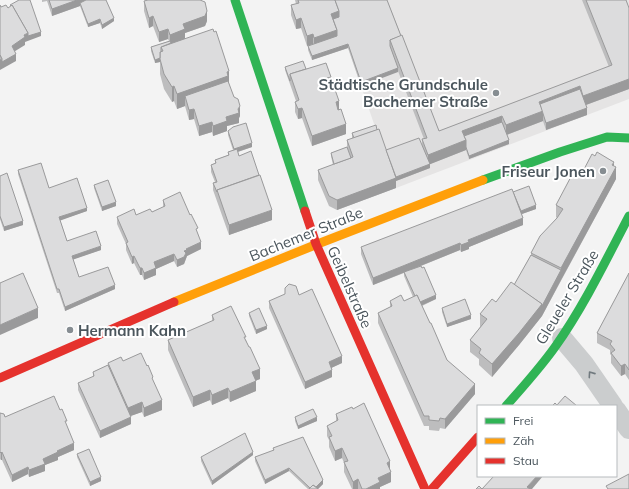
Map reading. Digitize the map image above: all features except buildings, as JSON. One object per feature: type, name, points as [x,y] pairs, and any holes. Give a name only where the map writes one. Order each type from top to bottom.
[{"type":"street","name":"Geibelstraße","points":[[235,0],[316,244],[425,489]]},
{"type":"street","name":"Bachemer Straße","points":[[0,378],[70,346],[169,304],[316,244],[580,145],[607,137],[629,138]]},
{"type":"street","name":"Gleueler Straße","points":[[507,405],[562,338],[589,293],[629,216]]},
{"type":"street","points":[[562,338],[584,364],[612,405]]},
{"type":"street","points":[[617,411],[629,429]]},
{"type":"street","points":[[432,489],[477,438]]},
{"type":"shaded area","name":"Städtische Grundschule Bachemer Straße","points":[[336,0],[629,0],[629,99],[396,188],[348,48]]},
{"type":"traffic: fast","points":[[235,0],[305,211]]},
{"type":"traffic: fast","points":[[483,180],[560,152],[607,137],[629,138]]},
{"type":"traffic: fast","points":[[507,405],[525,385],[566,331],[594,283],[629,216]]},
{"type":"traffic: slow","points":[[174,302],[315,245],[483,180]]},
{"type":"traffic: jam","points":[[305,211],[316,244],[425,489]]},
{"type":"traffic: jam","points":[[0,378],[174,302]]},
{"type":"traffic: jam","points":[[432,489],[477,438]]},
{"type":"place","name":"Städtische Grundschule Bachemer Straße","points":[[496,93]]},
{"type":"place","name":"Friseur Jonen","points":[[603,171]]},
{"type":"place","name":"Hermann Kahn","points":[[70,330]]}]
